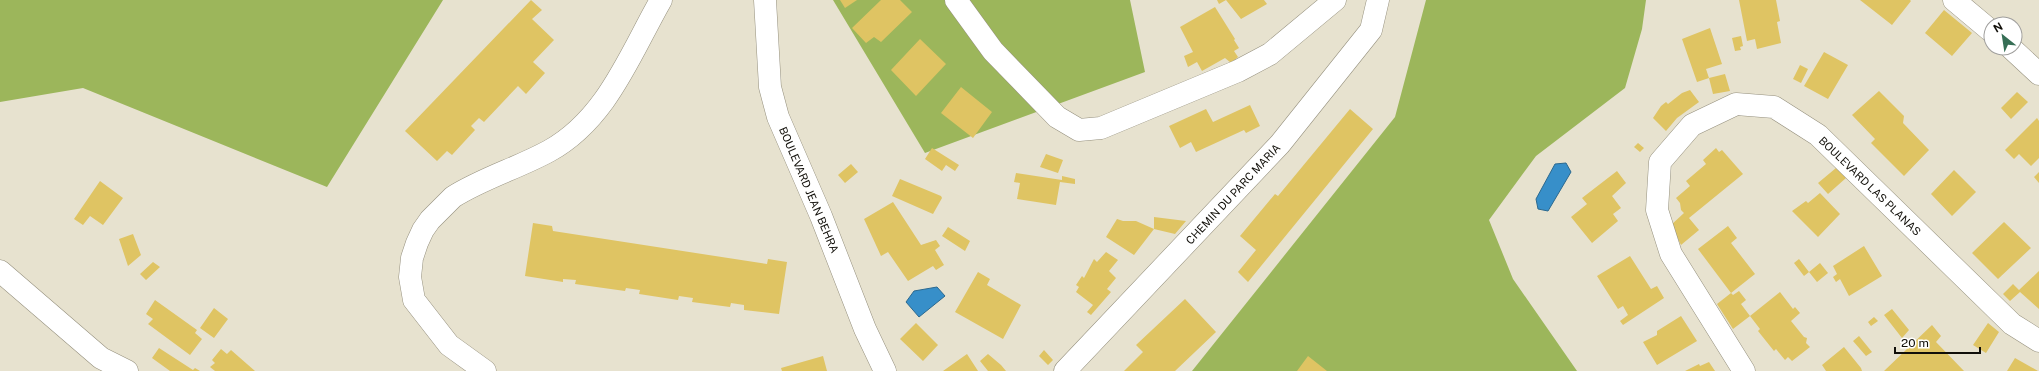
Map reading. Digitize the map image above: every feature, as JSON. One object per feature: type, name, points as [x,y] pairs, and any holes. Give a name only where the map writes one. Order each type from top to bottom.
[{"type":"street","points":[[484,371],[449,345],[414,300],[410,277],[412,258],[422,230],[453,197],[549,151],[571,137],[593,116],[612,90],[661,0]]},
{"type":"street","name":"BOULEVARD JEAN BEHRA","points":[[765,0],[770,87],[778,117],[821,216],[865,329],[885,371]]},
{"type":"street","points":[[956,0],[998,56],[1057,117],[1079,130],[1101,128],[1238,71],[1270,54],[1335,0]]},
{"type":"street","name":"CHEMIN DU PARC MARIA","points":[[1065,371],[1280,144],[1371,30],[1378,0]]},
{"type":"street","points":[[1954,0],[1983,24]]},
{"type":"street","points":[[2020,56],[2039,74]]},
{"type":"street","name":"BOULEVARD LAS PLANAS","points":[[1744,371],[1671,254],[1657,210],[1660,162],[1692,124],[1736,104],[1774,107],[1818,136],[2012,324],[2039,341]]},
{"type":"street","points":[[0,271],[101,358],[127,371]]},
{"type":"green space","points":[[0,0],[443,0],[327,187],[83,88],[0,102]]},
{"type":"green space","points":[[833,0],[1130,0],[1145,72],[925,153]]},
{"type":"green space","points":[[1426,0],[1646,0],[1642,29],[1625,88],[1536,156],[1489,220],[1513,279],[1577,371],[1192,371],[1395,117]]},
{"type":"water","points":[[1566,163],[1571,172],[1548,211],[1538,209],[1536,199],[1555,164]]},
{"type":"water","points":[[937,287],[945,296],[919,317],[906,302],[914,291]]},
{"type":"building","points":[[531,0],[542,10],[532,19],[554,40],[533,62],[545,73],[526,94],[518,86],[484,122],[479,118],[471,126],[475,130],[452,155],[447,151],[437,161],[405,131]]},
{"type":"building","points":[[840,0],[857,0],[845,8]]},
{"type":"building","points":[[881,0],[900,0],[912,12],[881,42],[874,37],[866,43],[852,28]]},
{"type":"building","points":[[1217,0],[1226,0],[1219,4]]},
{"type":"building","points":[[1226,0],[1264,0],[1267,4],[1241,19]]},
{"type":"building","points":[[1739,0],[1776,0],[1780,21],[1777,22],[1781,43],[1757,49],[1755,39],[1747,41]]},
{"type":"building","points":[[1860,0],[1910,0],[1911,1],[1892,25]]},
{"type":"building","points":[[1215,7],[1235,39],[1234,40],[1239,48],[1234,51],[1238,57],[1231,63],[1225,58],[1202,71],[1197,62],[1188,67],[1184,56],[1193,52],[1180,27]]},
{"type":"building","points":[[1944,10],[1972,33],[1952,56],[1925,33]]},
{"type":"building","points":[[1710,28],[1722,64],[1706,69],[1709,78],[1697,82],[1682,39]]},
{"type":"building","points":[[1741,36],[1743,46],[1740,47],[1741,50],[1735,51],[1732,38]]},
{"type":"building","points":[[920,39],[946,64],[916,96],[891,70]]},
{"type":"building","points":[[1824,52],[1848,65],[1828,99],[1804,86]]},
{"type":"building","points":[[1800,65],[1808,69],[1801,83],[1793,79]]},
{"type":"building","points":[[1725,74],[1730,91],[1713,94],[1709,78]]},
{"type":"building","points":[[961,87],[992,112],[973,138],[941,113]]},
{"type":"building","points":[[1690,90],[1699,102],[1677,118],[1666,131],[1653,118],[1661,106],[1666,102],[1668,104],[1682,93]]},
{"type":"building","points":[[1879,91],[1904,116],[1903,123],[1929,150],[1904,176],[1871,143],[1875,139],[1852,115]]},
{"type":"building","points":[[2017,92],[2028,102],[2011,119],[2001,108]]},
{"type":"building","points":[[1250,105],[1260,126],[1246,133],[1244,130],[1196,152],[1191,142],[1180,148],[1169,126],[1206,109],[1213,122]]},
{"type":"building","points":[[1350,109],[1373,129],[1248,282],[1238,272],[1256,250],[1240,236],[1275,194],[1278,196]]},
{"type":"building","points":[[2037,118],[2039,121],[2039,158],[2031,166],[2019,154],[2014,159],[2005,150]]},
{"type":"building","points":[[1638,143],[1644,148],[1640,152],[1634,147]]},
{"type":"building","points":[[932,148],[959,165],[955,171],[946,165],[942,171],[925,159]]},
{"type":"building","points":[[1716,148],[1719,152],[1722,150],[1743,174],[1689,218],[1699,230],[1681,245],[1671,225],[1684,213],[1681,210],[1680,203],[1676,198],[1690,186],[1686,181],[1706,164],[1703,160]]},
{"type":"building","points":[[1046,154],[1063,160],[1058,173],[1040,167]]},
{"type":"building","points":[[851,164],[858,172],[845,183],[838,175]]},
{"type":"building","points":[[1836,168],[1846,178],[1828,194],[1818,183]]},
{"type":"building","points":[[1954,170],[1976,192],[1952,216],[1931,194]]},
{"type":"building","points":[[1617,171],[1626,183],[1612,196],[1621,208],[1613,214],[1618,221],[1592,243],[1571,217],[1587,204],[1582,198]]},
{"type":"building","points":[[2039,172],[2039,183],[2034,177]]},
{"type":"building","points":[[1016,173],[1062,180],[1062,176],[1075,179],[1075,184],[1060,182],[1056,205],[1017,199],[1020,183],[1014,182]]},
{"type":"building","points":[[900,179],[941,196],[942,198],[933,214],[892,196]]},
{"type":"building","points":[[100,181],[123,198],[103,225],[90,216],[83,225],[74,219]]},
{"type":"building","points":[[1820,193],[1840,214],[1818,237],[1792,211],[1806,201],[1808,203]]},
{"type":"building","points":[[893,202],[921,245],[936,240],[940,246],[935,250],[944,265],[936,270],[933,266],[908,281],[888,252],[881,256],[864,219]]},
{"type":"building","points":[[1154,217],[1186,221],[1175,234],[1154,229]]},
{"type":"building","points":[[1117,219],[1123,221],[1136,221],[1154,229],[1134,255],[1106,237]]},
{"type":"building","points":[[2004,222],[2031,248],[1998,279],[1972,253]]},
{"type":"building","points":[[533,223],[552,226],[553,231],[767,264],[768,259],[787,262],[779,314],[744,310],[744,305],[731,303],[730,307],[692,302],[693,298],[679,296],[678,300],[639,294],[640,290],[626,288],[625,291],[575,284],[576,280],[563,279],[563,282],[525,276]]},
{"type":"building","points":[[1728,226],[1737,238],[1731,243],[1755,274],[1731,293],[1698,249]]},
{"type":"building","points":[[948,227],[970,241],[965,251],[942,236]]},
{"type":"building","points":[[133,234],[141,255],[128,266],[119,239]]},
{"type":"building","points":[[1864,246],[1882,276],[1849,296],[1840,279],[1836,282],[1833,277],[1837,274],[1833,266]]},
{"type":"building","points":[[1106,252],[1118,260],[1109,271],[1116,278],[1107,289],[1111,292],[1091,315],[1087,312],[1093,305],[1076,292],[1079,287],[1076,285],[1082,276],[1084,278],[1094,259],[1097,262]]},
{"type":"building","points":[[1630,256],[1651,289],[1657,286],[1664,298],[1623,325],[1620,321],[1628,315],[1623,306],[1618,309],[1597,276]]},
{"type":"building","points":[[1799,259],[1809,272],[1804,276],[1794,263]]},
{"type":"building","points":[[153,262],[160,267],[146,280],[140,274]]},
{"type":"building","points":[[1820,263],[1828,273],[1817,282],[1809,272]]},
{"type":"building","points":[[2039,271],[2039,309],[2020,292],[2010,301],[2003,294],[2013,284],[2019,290]]},
{"type":"building","points":[[978,272],[990,279],[987,285],[1021,305],[1003,339],[955,312]]},
{"type":"building","points":[[1739,291],[1746,300],[1741,304],[1750,316],[1733,329],[1717,304],[1731,293],[1733,295]]},
{"type":"building","points":[[1780,292],[1793,309],[1795,307],[1800,313],[1791,321],[1804,337],[1807,338],[1806,343],[1810,347],[1792,361],[1788,357],[1785,360],[1776,349],[1774,351],[1758,331],[1760,329],[1750,316]]},
{"type":"building","points":[[1185,299],[1216,332],[1175,371],[1124,371],[1143,352],[1136,345]]},
{"type":"building","points":[[155,300],[197,330],[195,333],[202,339],[190,355],[148,324],[153,319],[146,314]]},
{"type":"building","points":[[214,308],[228,319],[214,338],[200,328]]},
{"type":"building","points":[[1892,309],[1909,330],[1902,338],[1884,315]]},
{"type":"building","points":[[1681,316],[1697,341],[1657,365],[1643,342],[1657,335],[1657,331]]},
{"type":"building","points":[[1874,317],[1878,321],[1871,326],[1868,322]]},
{"type":"building","points":[[916,323],[938,345],[923,361],[900,339]]},
{"type":"building","points":[[1988,323],[1999,332],[1986,353],[1973,345]]},
{"type":"building","points":[[1932,325],[1941,336],[1936,342],[1964,371],[1884,371]]},
{"type":"building","points":[[1859,336],[1872,352],[1866,356],[1853,341]]},
{"type":"building","points":[[1844,347],[1862,371],[1826,371],[1822,365]]},
{"type":"building","points":[[159,348],[193,370],[195,368],[200,371],[170,371],[152,358]]},
{"type":"building","points":[[221,349],[227,354],[231,350],[255,371],[215,371],[210,367],[215,363],[212,360]]},
{"type":"building","points":[[1044,350],[1053,360],[1048,365],[1039,356]]},
{"type":"building","points":[[967,354],[978,371],[943,371]]},
{"type":"building","points":[[988,354],[1006,371],[988,371],[980,361]]},
{"type":"building","points":[[823,356],[827,371],[782,371],[781,368]]},
{"type":"building","points":[[1308,356],[1327,371],[1297,371]]},
{"type":"building","points":[[2015,358],[2038,371],[2007,371]]},
{"type":"building","points":[[1709,362],[1715,371],[1685,371],[1699,364],[1700,366]]}]
